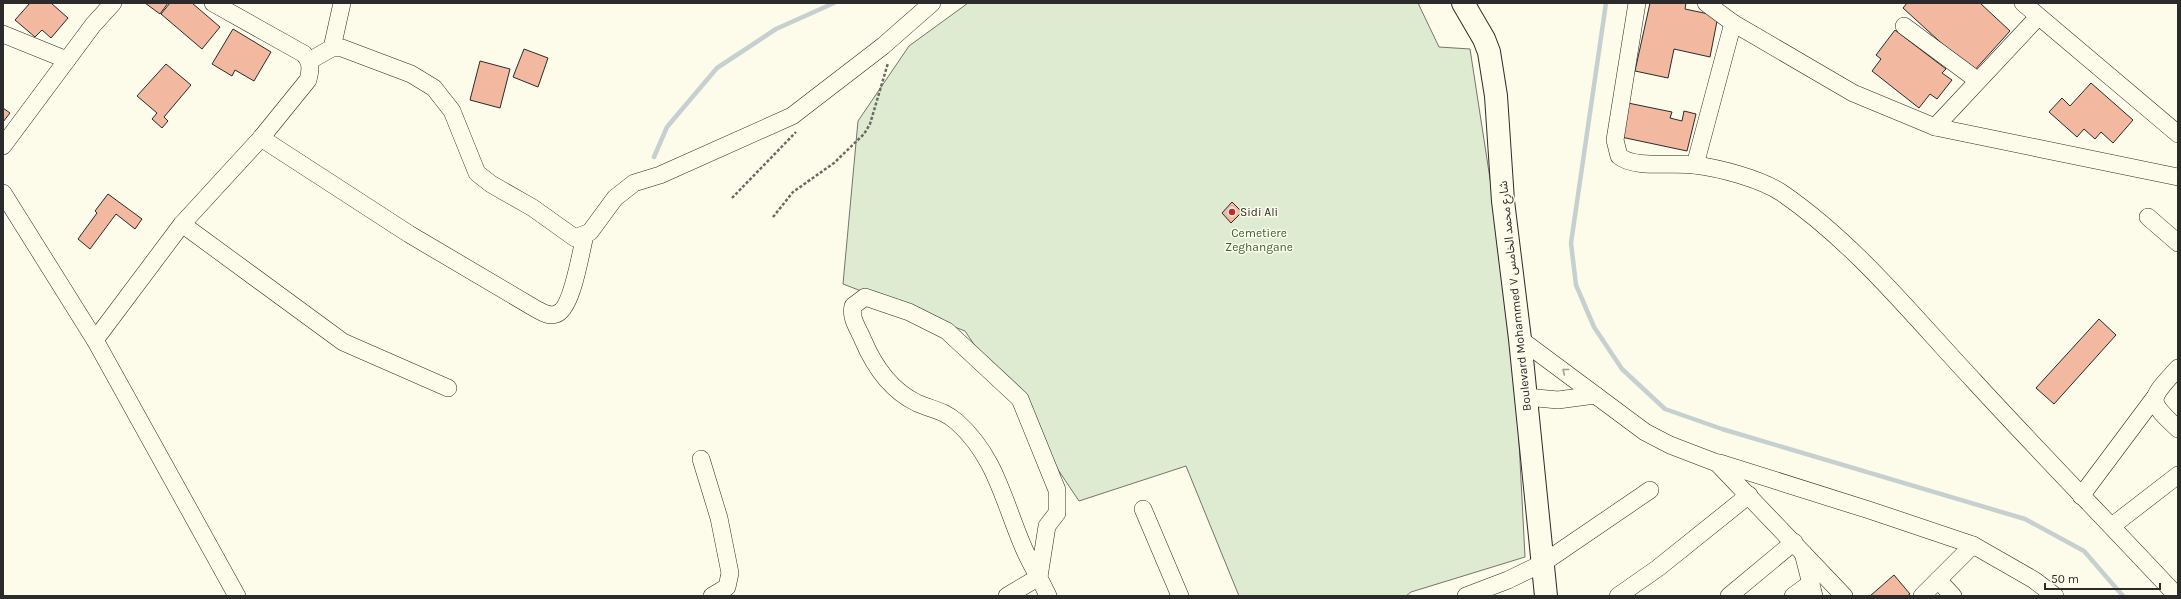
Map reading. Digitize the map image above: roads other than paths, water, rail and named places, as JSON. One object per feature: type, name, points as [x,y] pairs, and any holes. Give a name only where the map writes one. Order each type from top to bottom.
[{"type":"main road","name":"Boulevard Mohammed V شارع محمد الخامس","points":[[1463,3],[1484,40],[1492,66],[1496,96],[1503,201],[1520,339],[1546,596]]},
{"type":"street","points":[[3,146],[67,60],[113,3]]},
{"type":"street","points":[[95,340],[182,224],[261,138],[304,87],[310,72],[309,61],[304,54],[213,3]]},
{"type":"street","points":[[332,48],[342,3]]},
{"type":"street","points":[[309,61],[332,48],[342,48],[362,54],[411,74],[434,88],[452,111],[472,167],[481,178],[533,208],[575,238],[585,235],[595,228],[615,198],[634,183],[660,175],[792,116],[884,46],[932,3]]},
{"type":"street","points":[[1637,3],[1615,140],[1618,156],[1629,162],[1694,165],[1765,184],[1796,203],[1834,235],[1878,277],[2081,496],[2112,526],[2177,596]]},
{"type":"street","points":[[1706,3],[1733,23],[1853,93],[1935,126],[2178,177]]},
{"type":"street","points":[[2023,3],[2178,134]]},
{"type":"street","points":[[1935,126],[2038,17]]},
{"type":"street","points":[[1694,165],[1733,23]]},
{"type":"street","points":[[1904,26],[1977,80]]},
{"type":"street","points":[[3,34],[67,60]]},
{"type":"street","points":[[261,138],[409,234],[536,308],[551,315],[559,313],[568,301],[585,235]]},
{"type":"street","points":[[3,193],[95,340],[238,596]]},
{"type":"street","points":[[2148,217],[2178,243]]},
{"type":"street","points":[[182,224],[343,342],[448,388]]},
{"type":"street","points":[[1040,577],[1047,526],[1057,513],[1057,490],[1020,399],[947,331],[909,312],[865,297],[853,306],[851,314],[868,352],[887,381],[898,391],[917,403],[945,412],[970,434],[982,449],[1000,485],[1022,546],[1040,577],[1048,596]]},
{"type":"street","points":[[1520,339],[1557,365],[1595,396],[1634,424],[1675,447],[1718,463],[1869,510],[1973,546],[2034,580],[2055,596]]},
{"type":"street","points":[[2081,496],[2155,397],[2159,388],[2178,368]]},
{"type":"street","points":[[1526,397],[1558,400],[1595,396]]},
{"type":"street","points":[[2155,397],[2157,410],[2178,429]]},
{"type":"street","points":[[701,459],[719,518],[730,573],[727,587],[712,596]]},
{"type":"street","points":[[1718,463],[1844,596]]},
{"type":"street","points":[[2112,526],[2178,475]]},
{"type":"street","points":[[1466,596],[1508,580],[1543,563],[1650,490]]},
{"type":"street","points":[[1618,596],[1658,568],[1749,495]]},
{"type":"street","points":[[1143,509],[1180,596]]},
{"type":"street","points":[[1922,596],[1973,546]]},
{"type":"street","points":[[1794,596],[1812,589],[1799,547]]},
{"type":"street","points":[[1729,596],[1799,547]]},
{"type":"street","points":[[1008,596],[1040,577]]},
{"type":"street","points":[[1938,580],[1953,596]]},
{"type":"waterway","points":[[654,157],[667,127],[717,68],[776,29],[834,3]]},
{"type":"waterway","points":[[1606,3],[1571,243],[1576,285],[1594,327],[1622,369],[1665,409],[1722,429],[2025,519],[2084,551],[2123,596]]},
{"type":"place","name":"Sidi Ali","points":[[1232,212]]},
{"type":"park label","name":"Cemetiere Zeghangane","points":[[1259,240]]}]
